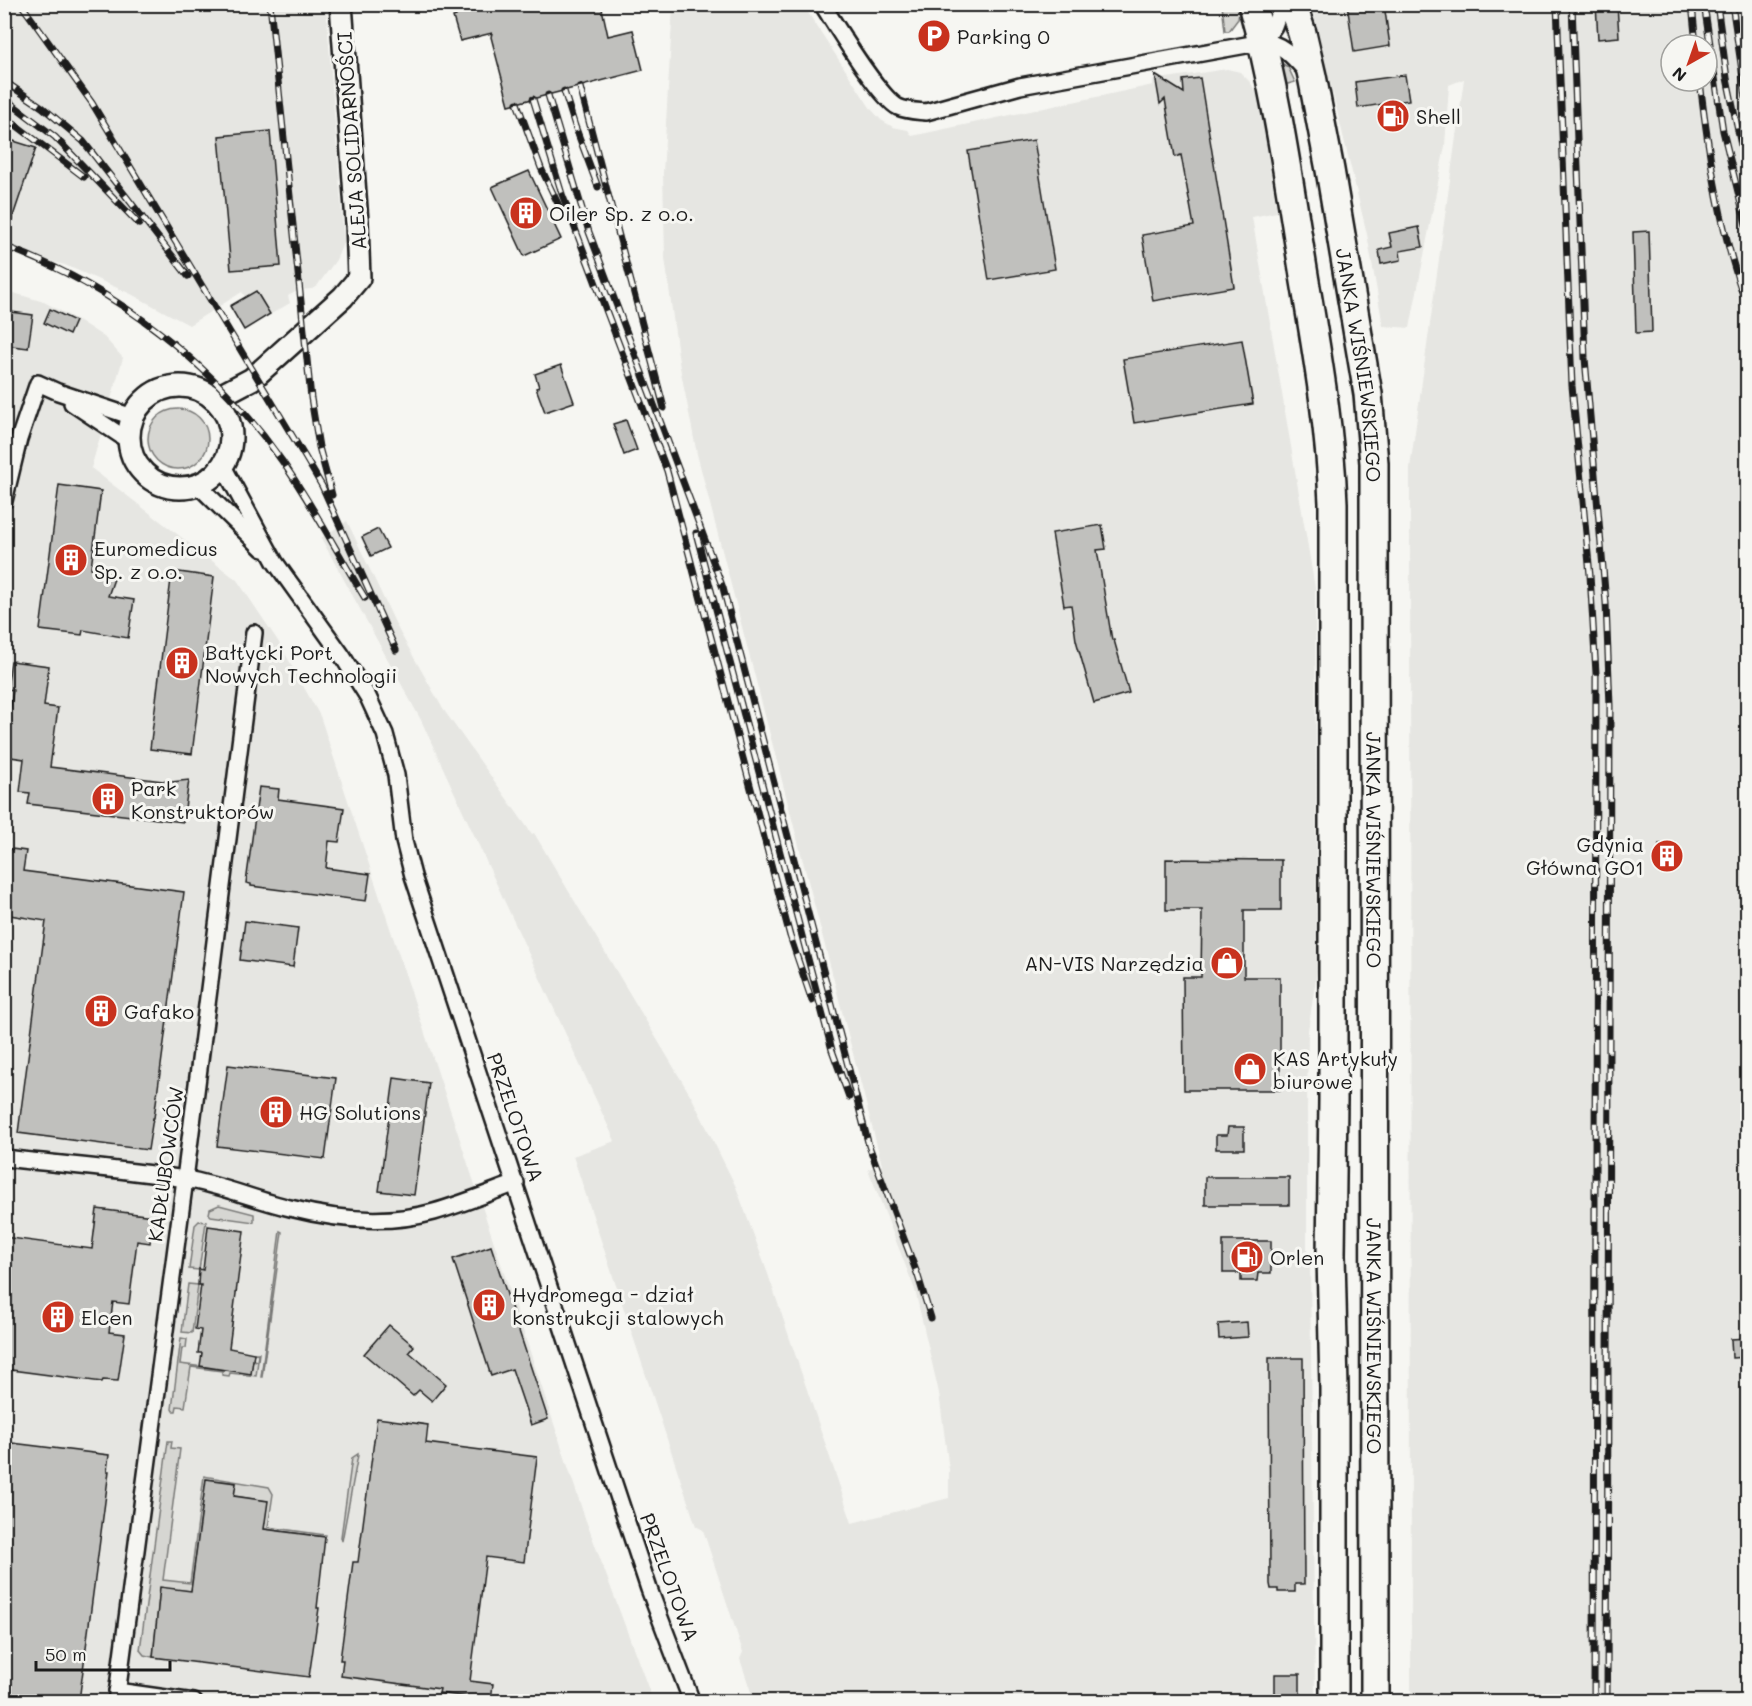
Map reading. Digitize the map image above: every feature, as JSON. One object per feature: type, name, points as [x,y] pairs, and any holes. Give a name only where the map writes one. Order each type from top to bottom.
[{"type":"highway","name":"JANKA WIŚNIEWSKIEGO","points":[[1252,4],[1263,42],[1283,139],[1329,434],[1333,502],[1331,1255],[1334,1412],[1334,1701]]},
{"type":"highway","name":"JANKA WIŚNIEWSKIEGO","points":[[1292,4],[1302,33],[1312,76],[1330,170],[1368,394],[1374,463],[1375,1701]]},
{"type":"street","name":"ALEJA SOLIDARNOŚCI","points":[[252,379],[343,297],[359,278],[341,4]]},
{"type":"street","points":[[822,4],[883,94],[899,107],[914,111],[926,112],[1020,86],[1263,42],[1270,42],[1288,52],[1312,76]]},
{"type":"street","points":[[1263,42],[1274,26],[1282,4]]},
{"type":"street","points":[[214,399],[252,379]]},
{"type":"street","points":[[228,419],[252,379]]},
{"type":"street","points":[[4,501],[19,439],[38,383],[133,417]]},
{"type":"street","points":[[173,386],[202,391],[214,399],[228,419],[232,435],[230,451],[223,465],[212,477],[198,485],[183,489],[167,487],[153,481],[132,457],[129,441],[129,429],[140,405],[150,395],[173,386]]},
{"type":"street","points":[[58,392],[129,441]]},
{"type":"street","name":"PRZELOTOWA","points":[[223,465],[275,562],[368,696],[385,734],[396,775],[404,841],[413,876],[649,1589],[692,1701]]},
{"type":"street","name":"PRZELOTOWA","points":[[198,485],[275,562]]},
{"type":"street","name":"KADŁUBOWCÓW","points":[[117,1696],[254,633]]},
{"type":"street","points":[[4,1158],[185,1179],[222,1187],[292,1209],[363,1220],[386,1220],[434,1212],[516,1183]]},
{"type":"street","points":[[117,1696],[194,1701]]},
{"type":"shaded area","points":[[1322,4],[1747,5],[1747,1701],[1411,1701],[1410,468],[1464,79],[1449,85],[1445,146],[1410,328],[1383,326],[1367,234],[1313,12],[1327,9]]},
{"type":"shaded area","points":[[4,5],[326,5],[344,241],[336,260],[317,286],[312,289],[299,290],[288,296],[290,303],[244,330],[230,306],[245,297],[242,292],[189,325],[131,294],[65,265],[5,250]]},
{"type":"shaded area","points":[[673,5],[803,5],[871,109],[881,120],[893,127],[908,130],[912,136],[1153,85],[1153,80],[1227,69],[1240,72],[1250,82],[1259,97],[1277,212],[1252,217],[1315,588],[1317,971],[1308,1031],[1307,1257],[1310,1262],[1315,1701],[754,1701],[740,1659],[743,1652],[703,1530],[696,1526],[573,1156],[615,1141],[421,720],[321,538],[347,521],[399,631],[443,709],[532,834],[534,833],[692,1098],[736,1187],[768,1274],[852,1523],[949,1498],[949,1470],[939,1393],[915,1290],[868,1169],[882,1165],[697,454],[679,362],[665,258],[663,173]]},
{"type":"shaded area","points":[[1222,5],[1240,5],[1238,19],[1229,31],[1225,31]]},
{"type":"shaded area","points":[[1281,63],[1288,67],[1295,82],[1284,85],[1279,65]]},
{"type":"shaded area","points":[[4,290],[44,302],[81,322],[104,337],[123,358],[91,468],[237,580],[278,641],[320,716],[585,1518],[653,1701],[5,1701]]},
{"type":"shaded area","points":[[172,409],[184,409],[195,414],[203,422],[208,439],[206,451],[195,464],[184,469],[172,469],[161,464],[153,456],[148,445],[148,433],[153,422],[161,414]]},
{"type":"shaded area","points":[[219,1205],[254,1214],[254,1222],[211,1216],[210,1209]]},
{"type":"shaded area","points":[[199,1221],[206,1222],[199,1270],[189,1269],[195,1225]]},
{"type":"shaded area","points":[[280,1231],[282,1232],[261,1377]]},
{"type":"shaded area","points":[[188,1284],[198,1285],[192,1333],[182,1332]]},
{"type":"shaded area","points":[[181,1338],[187,1339],[186,1348],[182,1348],[180,1364],[251,1373],[253,1360],[257,1361],[258,1355],[254,1353],[259,1353],[256,1376],[230,1373],[229,1376],[222,1375],[222,1371],[191,1367],[185,1407],[177,1406],[176,1411],[173,1411]]},
{"type":"shaded area","points":[[168,1441],[172,1441],[171,1448],[180,1449],[163,1580],[190,1583],[204,1476],[269,1487],[273,1494],[268,1527],[326,1535],[325,1537],[264,1529],[267,1501],[234,1496],[236,1483],[206,1479],[191,1591],[160,1588],[153,1657],[144,1655],[140,1650]]},
{"type":"shaded area","points":[[358,1454],[342,1541],[352,1458]]},
{"type":"building","points":[[453,4],[601,4],[608,36],[633,30],[643,70],[509,105],[491,37],[492,33],[460,41],[453,17],[456,16]]},
{"type":"building","points":[[1347,4],[1384,4],[1390,46],[1354,52]]},
{"type":"building","points":[[1596,4],[1617,4],[1619,37],[1598,39]]},
{"type":"building","points":[[1155,75],[1184,93],[1183,80],[1200,78],[1234,287],[1153,301],[1142,235],[1194,226],[1181,155],[1175,157],[1165,99],[1160,104]]},
{"type":"building","points":[[1405,75],[1409,100],[1358,108],[1355,82]]},
{"type":"building","points":[[270,131],[281,266],[231,270],[219,136]]},
{"type":"building","points":[[4,138],[36,148],[7,234],[4,233]]},
{"type":"building","points":[[1034,140],[1055,269],[989,280],[968,151]]},
{"type":"building","name":"Oiler Sp. z o.o.","points":[[529,171],[561,239],[524,256],[492,187]]},
{"type":"building","points":[[1419,227],[1423,247],[1400,251],[1401,260],[1381,264],[1379,250],[1392,247],[1389,233]]},
{"type":"building","points":[[1649,231],[1652,332],[1636,333],[1633,232]]},
{"type":"building","points":[[256,291],[270,314],[244,330],[230,306]]},
{"type":"building","points":[[50,309],[75,321],[69,335],[44,323]]},
{"type":"building","points":[[4,311],[33,315],[28,348],[4,345]]},
{"type":"building","points":[[1242,340],[1253,404],[1134,423],[1123,359]]},
{"type":"building","points":[[561,365],[574,402],[545,412],[536,388],[539,387],[535,374]]},
{"type":"building","points":[[626,420],[637,450],[624,455],[613,424]]},
{"type":"building","name":"Euromedicus Sp. z o.o.","points":[[59,485],[101,491],[91,568],[115,576],[108,596],[134,600],[128,638],[83,630],[82,635],[40,630]]},
{"type":"building","points":[[1102,525],[1106,549],[1097,550],[1112,640],[1114,640],[1129,693],[1094,703],[1076,640],[1071,605],[1064,606],[1052,533]]},
{"type":"building","points":[[378,529],[388,548],[371,556],[362,537]]},
{"type":"building","name":"Bałtycki Port Nowych Technologii","points":[[172,571],[214,577],[192,754],[150,749]]},
{"type":"building","points":[[11,661],[49,666],[44,706],[58,708],[50,767],[171,782],[189,780],[183,822],[28,804],[30,793],[20,792],[24,759],[4,756],[13,690],[7,689]]},
{"type":"building","points":[[259,787],[279,789],[278,799],[344,808],[339,842],[329,841],[326,868],[370,874],[366,901],[251,886],[246,883]]},
{"type":"building","name":"Gdynia Główna GO1","points":[[1675,843],[1675,869],[1659,869],[1659,844]]},
{"type":"building","name":"Gafako","points":[[4,848],[26,851],[23,871],[184,892],[148,1150],[18,1133],[46,921],[4,914]]},
{"type":"building","points":[[1166,859],[1281,860],[1281,910],[1244,910],[1244,977],[1280,977],[1280,1090],[1184,1090],[1183,977],[1201,977],[1202,910],[1166,910]]},
{"type":"building","points":[[245,921],[298,928],[293,967],[240,960]]},
{"type":"building","name":"HG Solutions","points":[[228,1065],[336,1078],[325,1159],[217,1146]]},
{"type":"building","name":"HG Solutions","points":[[394,1078],[429,1083],[414,1195],[379,1191]]},
{"type":"building","points":[[1228,1127],[1244,1127],[1244,1149],[1216,1149],[1216,1135],[1227,1135]]},
{"type":"building","points":[[1205,1177],[1289,1177],[1289,1205],[1205,1205]]},
{"type":"building","name":"Elcen","points":[[97,1209],[153,1216],[150,1243],[137,1241],[129,1304],[113,1302],[109,1332],[125,1334],[118,1381],[103,1380],[102,1382],[4,1369],[4,1237],[92,1249]]},
{"type":"building","points":[[208,1226],[244,1231],[229,1348],[254,1353],[251,1374],[200,1366],[202,1353],[198,1353],[201,1330],[195,1329],[201,1285],[198,1285],[199,1269],[203,1270]]},
{"type":"building","name":"Orlen","points":[[1223,1241],[1271,1241],[1271,1273],[1258,1273],[1257,1281],[1241,1281],[1241,1273],[1223,1273]]},
{"type":"building","name":"Hydromega - dział konstrukcji stalowych","points":[[491,1246],[548,1419],[531,1425],[512,1369],[491,1376],[453,1259]]},
{"type":"building","points":[[1247,1322],[1248,1337],[1219,1339],[1218,1324]]},
{"type":"building","points":[[389,1325],[414,1346],[409,1352],[446,1384],[432,1401],[419,1390],[413,1396],[364,1354]]},
{"type":"building","points":[[1748,1338],[1748,1357],[1732,1358],[1731,1339]]},
{"type":"building","points":[[1269,1358],[1303,1358],[1304,1584],[1295,1584],[1295,1592],[1278,1592],[1278,1589],[1271,1589],[1270,1584]]},
{"type":"building","points":[[377,1418],[428,1425],[426,1443],[537,1457],[524,1562],[486,1557],[470,1681],[493,1684],[491,1700],[439,1693],[440,1689],[341,1676],[343,1660],[340,1660],[353,1562],[358,1562]]},
{"type":"building","points":[[4,1442],[109,1455],[107,1471],[109,1471],[79,1701],[4,1701]]},
{"type":"building","points":[[206,1479],[236,1483],[234,1496],[268,1501],[264,1529],[325,1537],[317,1608],[319,1608],[309,1677],[153,1657],[160,1587],[191,1591]]},
{"type":"building","points":[[1275,1674],[1300,1674],[1300,1701],[1275,1701]]},
{"type":"railway","points":[[21,4],[92,103],[322,486],[396,650]]},
{"type":"railway","points":[[270,4],[311,398],[319,447],[332,495]]},
{"type":"railway","points":[[1557,4],[1572,386],[1590,575],[1596,673],[1594,1702]]},
{"type":"railway","points":[[1572,4],[1585,358],[1606,603],[1610,706],[1607,1702]]},
{"type":"railway","points":[[1692,4],[1695,33]]},
{"type":"railway","points":[[1704,4],[1723,131],[1748,233]]},
{"type":"railway","points":[[1717,4],[1727,78],[1748,179]]},
{"type":"railway","points":[[1732,4],[1748,111]]},
{"type":"railway","points":[[4,81],[42,107],[83,141],[188,276]]},
{"type":"railway","points":[[580,87],[664,408]]},
{"type":"railway","points":[[564,91],[598,187]]},
{"type":"railway","points":[[1702,93],[1723,225],[1748,309]]},
{"type":"railway","points":[[548,95],[589,232],[723,588],[869,1146],[918,1276],[931,1318]]},
{"type":"railway","points":[[4,98],[55,137],[139,224]]},
{"type":"railway","points":[[533,99],[562,194],[667,471],[790,936],[812,1001]]},
{"type":"railway","points":[[517,103],[541,168],[560,208]]},
{"type":"railway","points":[[4,116],[84,177]]},
{"type":"railway","points":[[4,246],[85,283],[123,306],[160,332],[226,392],[293,477],[365,598]]},
{"type":"railway","points":[[696,533],[832,1050],[849,1097]]},
{"type":"place","name":"Parking 0","points":[[934,36]]},
{"type":"place","name":"Shell","points":[[1393,116]]},
{"type":"place","name":"Oiler Sp. z o.o.","points":[[526,213]]},
{"type":"place","name":"Euromedicus Sp. z o.o.","points":[[71,560]]},
{"type":"place","name":"Bałtycki Port Nowych Technologii","points":[[182,663]]},
{"type":"place","name":"Park Konstruktorów","points":[[108,799]]},
{"type":"place","name":"Gdynia Główna GO1","points":[[1667,856]]},
{"type":"place","name":"AN-VIS Narzędzia","points":[[1227,963]]},
{"type":"place","name":"Gafako","points":[[101,1011]]},
{"type":"place","name":"KAS Artykuły biurowe","points":[[1250,1069]]},
{"type":"place","name":"HG Solutions","points":[[276,1112]]},
{"type":"place","name":"Orlen","points":[[1247,1257]]},
{"type":"place","name":"Hydromega - dział konstrukcji stalowych","points":[[489,1305]]},
{"type":"place","name":"Elcen","points":[[58,1317]]}]
